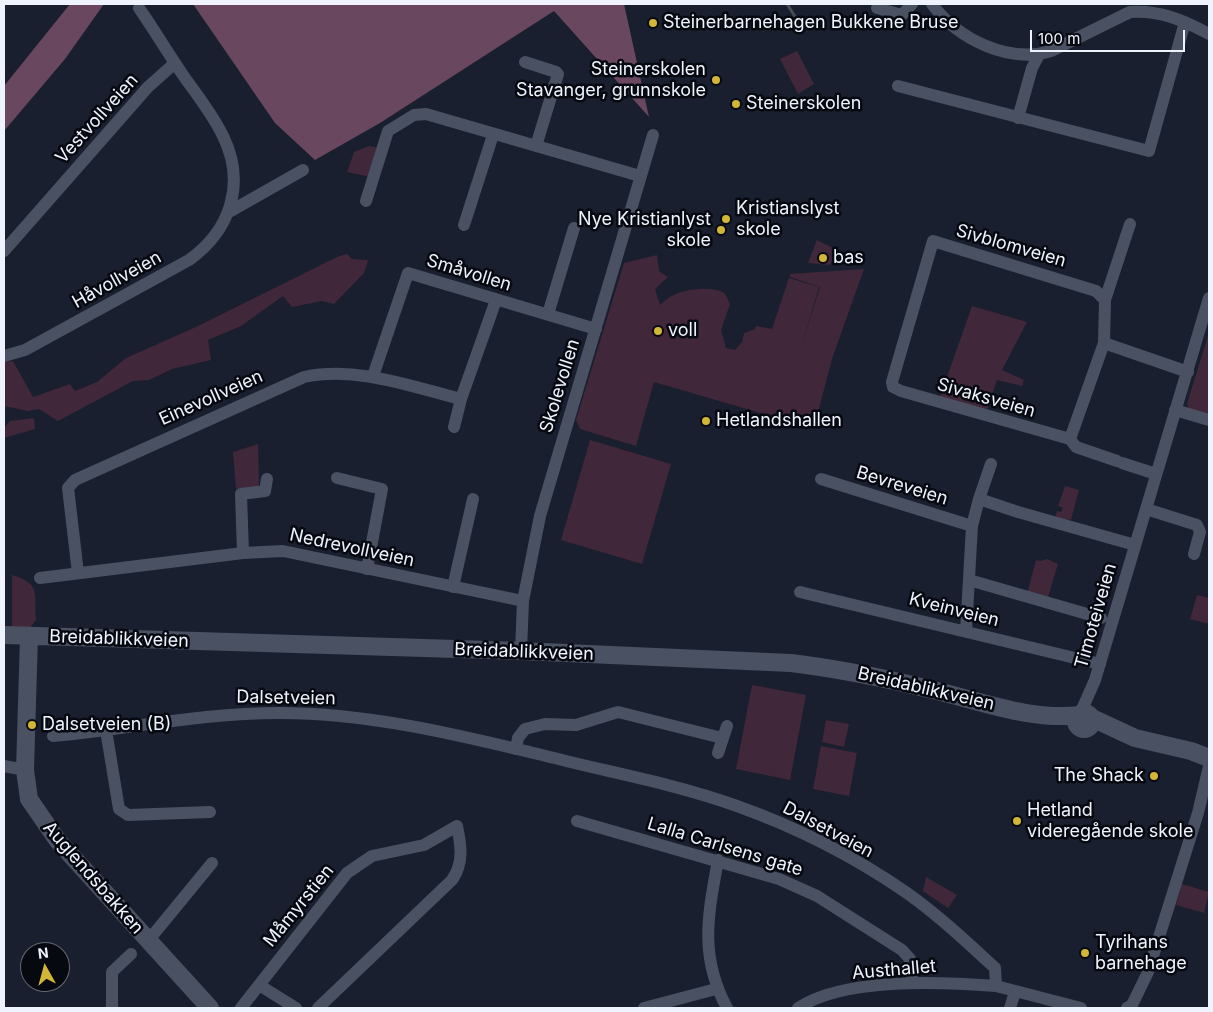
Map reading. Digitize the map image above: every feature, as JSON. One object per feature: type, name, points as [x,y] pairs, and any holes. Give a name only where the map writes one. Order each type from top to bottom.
[{"type":"main road","name":"Breidablikkveien","points":[[4,635],[521,651],[791,663],[834,669],[920,686],[1038,715],[1085,720],[1111,737],[1135,738],[1191,751],[1209,758]]},
{"type":"main road","name":"Auglendsbakken","points":[[29,636],[24,770],[30,799],[40,817],[77,862],[210,1008]]},
{"type":"street","points":[[877,8],[902,14],[912,4]]},
{"type":"street","points":[[932,4],[954,27],[983,45],[999,50],[1039,55]]},
{"type":"street","points":[[139,8],[175,63]]},
{"type":"street","points":[[1018,118],[1032,68],[1039,55],[1129,8],[1162,13],[1186,22],[1209,34]]},
{"type":"street","points":[[898,86],[1149,150],[1186,22]]},
{"type":"street","points":[[526,62],[558,74],[536,146]]},
{"type":"street","name":"Håvollveien","points":[[4,356],[25,350],[189,260],[204,248],[217,233],[229,212],[233,189],[227,146],[218,128],[175,63]]},
{"type":"street","name":"Vestvollveien","points":[[4,251],[148,88],[175,63]]},
{"type":"street","points":[[366,201],[388,131],[403,120],[414,115],[426,114],[640,176]]},
{"type":"street","points":[[464,225],[494,135]]},
{"type":"street","name":"Skolevollen","points":[[521,651],[523,601],[540,516],[640,176],[654,135]]},
{"type":"street","points":[[229,212],[303,170]]},
{"type":"street","points":[[1070,440],[1104,343],[1105,300],[1130,224]]},
{"type":"street","points":[[548,314],[574,228]]},
{"type":"street","name":"Sivblomveien","points":[[893,387],[897,360],[933,241],[1070,282],[1096,291],[1105,300]]},
{"type":"street","name":"Småvollen","points":[[373,376],[408,273],[596,329]]},
{"type":"street","name":"Timoteiveien","points":[[1085,720],[1090,697],[1209,298]]},
{"type":"street","points":[[454,427],[461,399],[496,300]]},
{"type":"street","points":[[1104,343],[1188,372]]},
{"type":"street","name":"Einevollveien","points":[[78,573],[68,488],[76,480],[304,377],[322,373],[373,376],[461,399]]},
{"type":"street","name":"Sivaksveien","points":[[893,387],[907,393],[1070,440],[1076,447],[1156,474]]},
{"type":"street","points":[[1175,410],[1209,420]]},
{"type":"street","points":[[966,631],[972,526],[991,464]]},
{"type":"street","points":[[336,478],[382,489],[367,569]]},
{"type":"street","points":[[243,553],[241,494],[264,491],[266,479]]},
{"type":"street","name":"Bevreveien","points":[[821,479],[972,526]]},
{"type":"street","points":[[453,586],[473,499]]},
{"type":"street","name":"Timoteiveien","points":[[979,499],[1135,545]]},
{"type":"street","points":[[1146,509],[1197,525],[1200,532],[1194,554]]},
{"type":"street","name":"Nedrevollveien","points":[[40,578],[243,553],[283,551],[523,601]]},
{"type":"street","points":[[969,580],[1101,618]]},
{"type":"street","name":"Kveinveien","points":[[800,592],[1100,664]]},
{"type":"street","points":[[516,749],[518,738],[524,729],[545,724],[576,725],[618,712],[722,738]]},
{"type":"street","name":"Dalsetveien","points":[[53,736],[214,715],[282,713],[374,720],[516,749],[712,798],[770,818],[836,850],[907,893],[974,948],[994,968],[996,986]]},
{"type":"street","points":[[718,753],[727,726]]},
{"type":"street","points":[[106,730],[121,812],[128,815],[210,812]]},
{"type":"street","points":[[4,766],[24,770]]},
{"type":"street","points":[[1127,1008],[1132,1005],[1148,972],[1207,785],[1209,766]]},
{"type":"street","name":"Lalla Carlsens gate","points":[[577,821],[718,860],[801,888],[852,916],[902,950],[910,959],[912,983]]},
{"type":"street","name":"Måmyrstien","points":[[240,1008],[347,872],[372,856],[424,845],[457,826],[460,843],[460,864],[452,880],[318,1008]]},
{"type":"street","points":[[718,860],[707,932],[708,954],[716,989],[727,1008]]},
{"type":"street","points":[[148,941],[212,863]]},
{"type":"street","points":[[112,1008],[112,972],[131,954]]},
{"type":"street","name":"Austhallet","points":[[798,1008],[807,1002],[846,991],[912,983],[996,986]]},
{"type":"street","points":[[259,985],[296,1008]]},
{"type":"street","points":[[996,986],[1081,1008]]},
{"type":"street","points":[[644,1008],[716,989]]},
{"type":"street","points":[[1010,1008],[1015,992]]},
{"type":"shaded area","points":[[70,4],[104,4],[65,59],[4,131],[4,86]]},
{"type":"shaded area","points":[[193,4],[624,4],[649,117],[554,11],[380,123],[315,160],[275,123]]},
{"type":"shaded area","points":[[797,51],[814,84],[798,94],[780,59]]},
{"type":"shaded area","points":[[369,146],[379,148],[371,177],[347,172],[354,152]]},
{"type":"shaded area","name":"bas","points":[[817,240],[841,252],[829,265],[808,263]]},
{"type":"shaded area","points":[[347,254],[352,259],[368,260],[364,273],[334,304],[322,301],[292,307],[283,296],[241,326],[208,340],[211,360],[172,369],[149,380],[133,381],[58,421],[39,409],[28,411],[4,406],[4,362],[13,361],[33,397],[70,384],[75,391],[97,382],[126,358],[196,327],[337,257]]},
{"type":"shaded area","points":[[657,255],[659,271],[668,277],[655,289],[660,305],[681,292],[701,289],[721,291],[726,295],[730,304],[721,330],[726,348],[735,350],[742,342],[744,333],[755,329],[756,326],[772,329],[789,278],[819,287],[802,345],[820,287],[790,277],[790,274],[864,269],[832,359],[815,424],[792,417],[788,421],[654,382],[636,446],[580,429],[576,420],[624,263]]},
{"type":"shaded area","points":[[972,306],[1027,322],[1002,370],[1024,380],[1022,386],[997,380],[987,410],[940,397]]},
{"type":"shaded area","points":[[1209,332],[1209,416],[1190,410],[1187,404]]},
{"type":"shaded area","points":[[34,418],[35,429],[4,438],[4,428],[10,421]]},
{"type":"shaded area","points":[[590,440],[671,464],[642,564],[561,540]]},
{"type":"shaded area","points":[[258,444],[259,488],[236,489],[233,452]]},
{"type":"shaded area","points":[[1065,486],[1079,490],[1071,520],[1055,518],[1057,511],[1061,512],[1063,508],[1058,506]]},
{"type":"shaded area","points":[[1047,559],[1058,564],[1048,597],[1027,594],[1036,560]]},
{"type":"shaded area","points":[[12,575],[28,582],[34,590],[36,620],[28,630],[12,628]]},
{"type":"shaded area","points":[[1197,595],[1209,598],[1209,624],[1190,619]]},
{"type":"shaded area","points":[[752,685],[806,695],[790,780],[736,769]]},
{"type":"shaded area","points":[[826,720],[849,724],[844,747],[822,742]]},
{"type":"shaded area","points":[[821,746],[857,753],[849,796],[813,789]]},
{"type":"shaded area","points":[[926,877],[957,895],[948,908],[923,891]]},
{"type":"shaded area","points":[[1182,884],[1209,892],[1204,913],[1176,905]]},
{"type":"waterway","points":[[787,4],[796,18]]},
{"type":"place","name":"Steinerbarnehagen Bukkene Bruse","points":[[653,23]]},
{"type":"place","name":"Steinerskolen Stavanger, grunnskole","points":[[716,80]]},
{"type":"place","name":"Steinerskolen","points":[[736,104]]},
{"type":"place","name":"Kristianslyst skole","points":[[726,219]]},
{"type":"place","name":"Nye Kristianlyst skole","points":[[721,230]]},
{"type":"place","name":"bas","points":[[823,258]]},
{"type":"place","name":"voll","points":[[658,331]]},
{"type":"place","name":"Hetlandshallen","points":[[706,421]]},
{"type":"place","name":"Dalsetveien (B)","points":[[32,725]]},
{"type":"place","name":"The Shack","points":[[1154,776]]},
{"type":"place","name":"Hetland videregående skole","points":[[1017,821]]},
{"type":"place","name":"Tyrihans barnehage","points":[[1085,953]]}]
